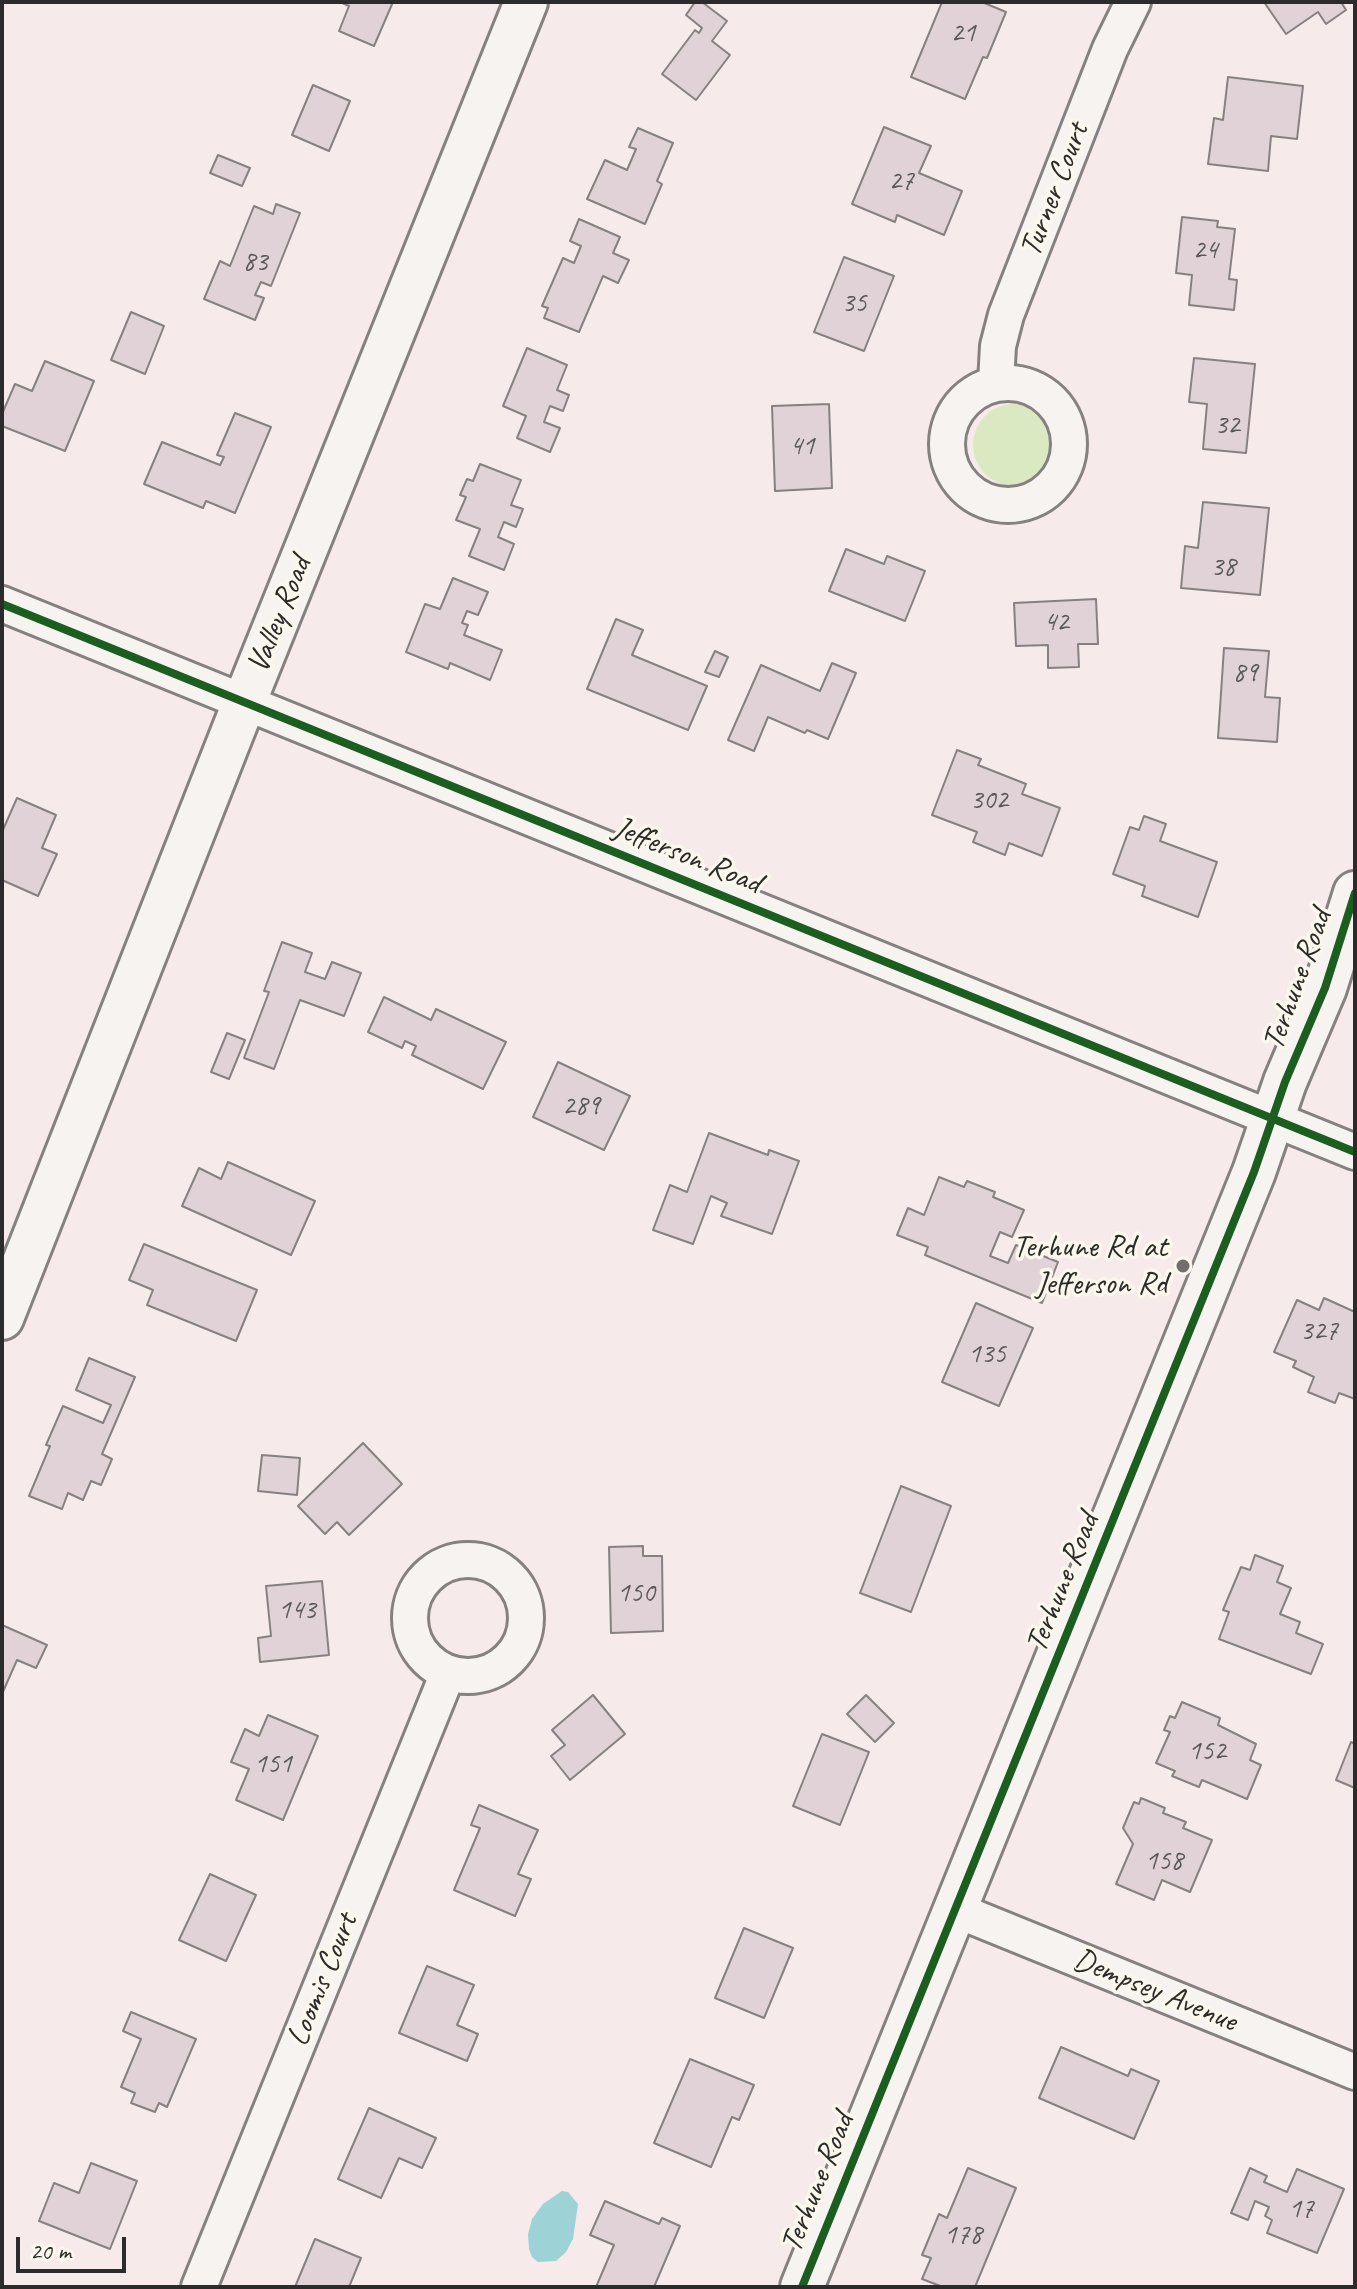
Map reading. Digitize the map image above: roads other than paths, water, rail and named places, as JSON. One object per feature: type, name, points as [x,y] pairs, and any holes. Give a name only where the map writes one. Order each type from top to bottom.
[{"type":"street","name":"Valley Road","points":[[2,1318],[244,703],[526,2]]},
{"type":"street","name":"Turner Court","points":[[996,383],[998,346],[1006,315],[1110,49],[1133,2]]},
{"type":"street","name":"Jefferson Road","points":[[2,604],[1355,1152]]},
{"type":"street","name":"Terhune Road","points":[[802,2287],[1251,1180],[1325,988],[1355,893]]},
{"type":"street","name":"Loomis Court","points":[[199,2287],[448,1673]]},
{"type":"street","name":"Dempsey Avenue","points":[[956,1910],[1355,2072]]},
{"type":"water","points":[[562,2191],[568,2192],[578,2204],[573,2239],[566,2252],[556,2261],[538,2262],[529,2249],[528,2234],[532,2219],[543,2204]]},
{"type":"place","name":"Terhune Rd at Jefferson Rd","points":[[1183,1266]]}]
